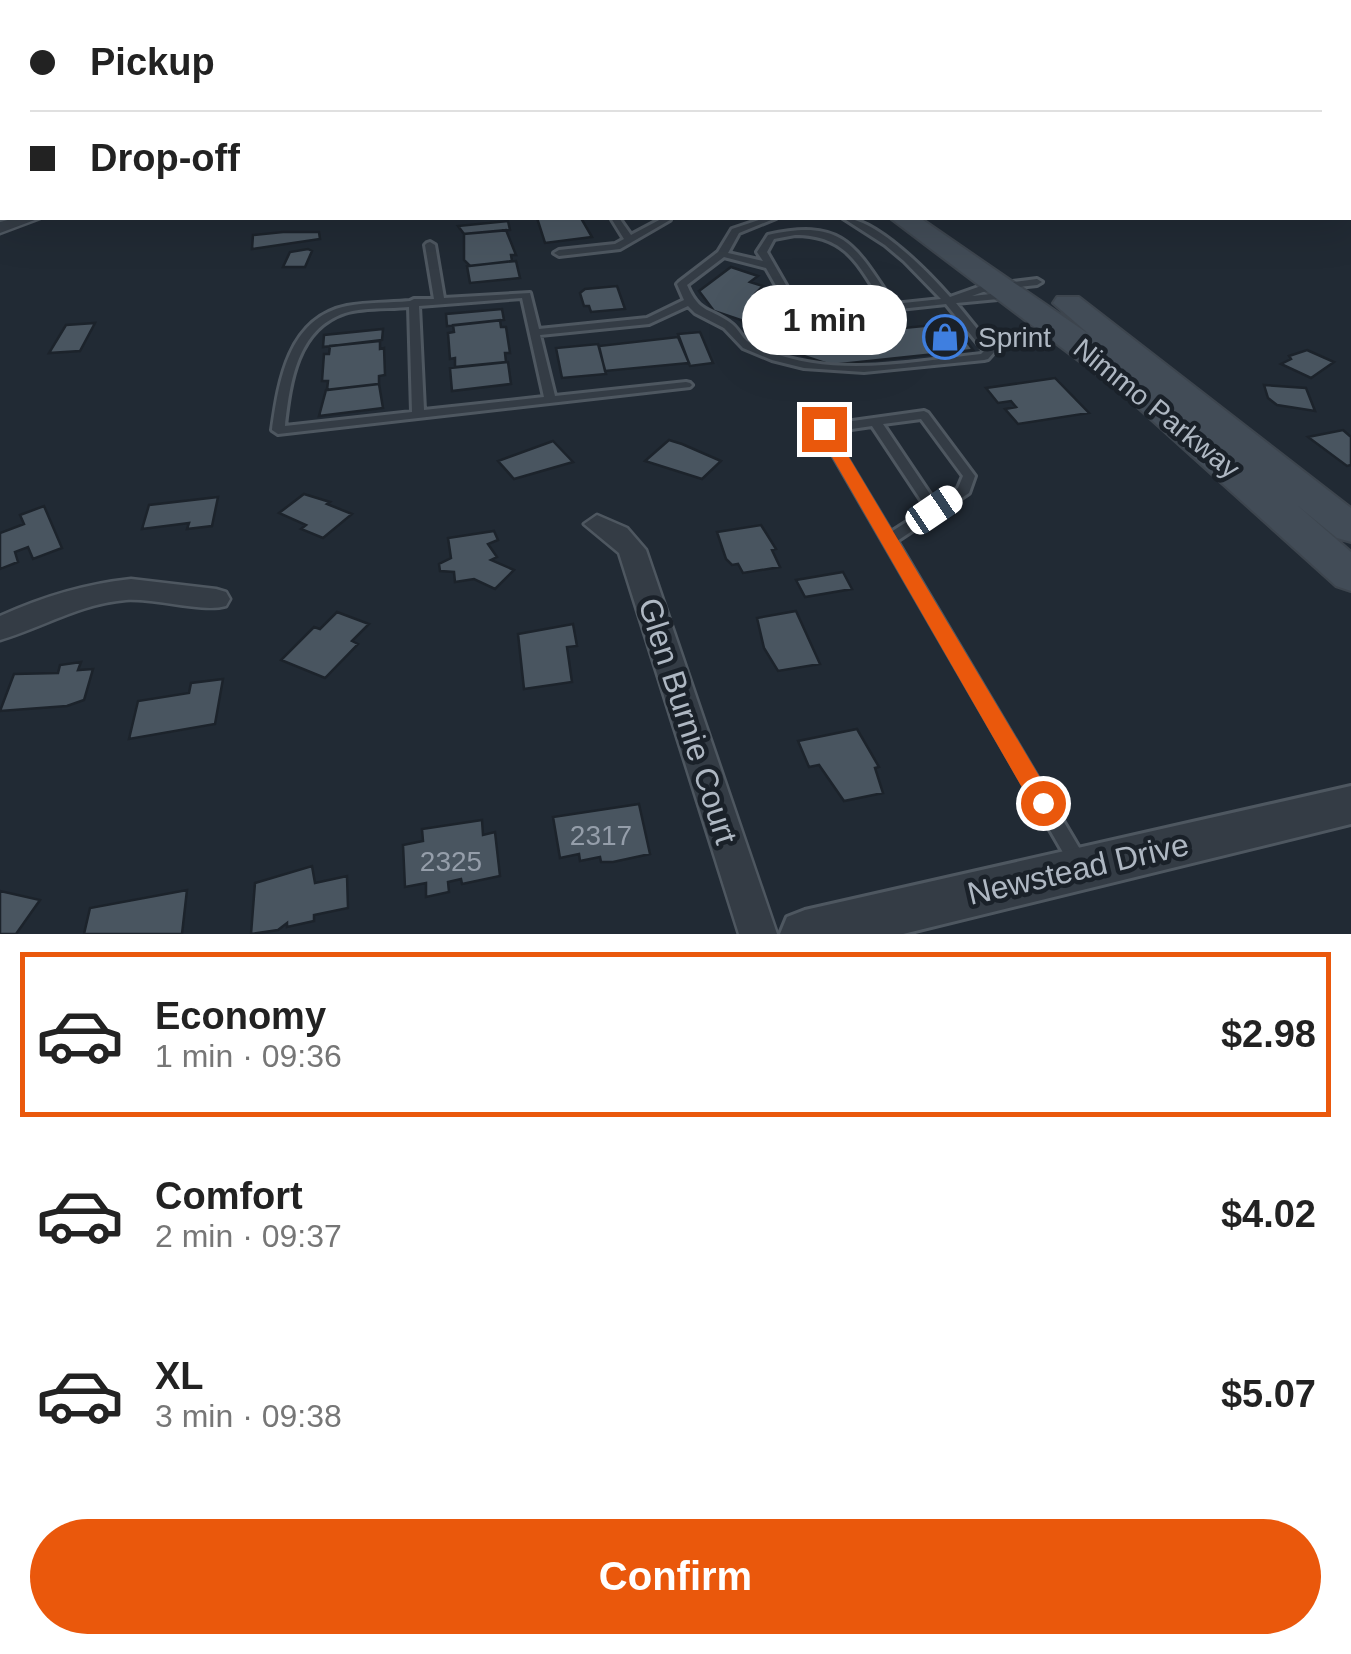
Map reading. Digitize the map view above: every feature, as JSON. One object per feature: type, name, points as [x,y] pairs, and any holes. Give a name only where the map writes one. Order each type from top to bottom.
[{"type":"main road","name":"Nimmo Parkway","points":[[907,220],[1022,285],[1190,396],[1351,529]]},
{"type":"main road","name":"Nimmo Parkway","points":[[946,220],[1351,576]]},
{"type":"street","points":[[0,228],[25,220]]},
{"type":"street","name":"Glen Burnie Court","points":[[597,524],[617,534],[632,550],[758,934]]},
{"type":"street","points":[[0,630],[60,602],[112,589],[166,587],[216,599]]},
{"type":"street","name":"Newstead Drive","points":[[804,934],[1351,805]]},
{"type":"lane","points":[[616,220],[629,238]]},
{"type":"lane","points":[[559,253],[617,247],[664,220]]},
{"type":"lane","points":[[766,220],[735,231],[722,254],[682,284],[688,302],[703,316],[727,325],[743,344],[833,372],[984,357],[990,352],[949,301],[883,240],[850,220]]},
{"type":"lane","points":[[891,307],[848,245],[836,236],[792,231],[770,237],[762,252],[786,294],[844,312],[949,301],[981,288],[1022,285]]},
{"type":"lane","points":[[430,246],[439,300]]},
{"type":"lane","points":[[722,254],[770,266]]},
{"type":"lane","points":[[550,400],[538,332],[526,295],[347,309],[324,316],[287,362],[278,430],[418,415],[686,385]]},
{"type":"lane","points":[[414,302],[418,415]]},
{"type":"lane","points":[[538,332],[648,321],[688,302]]},
{"type":"lane","points":[[889,540],[964,490],[969,476],[924,415],[824,429],[889,540],[1082,868]]},
{"type":"lane","points":[[875,422],[934,510]]},
{"type":"building","points":[[538,220],[582,220],[592,237],[545,243]]},
{"type":"building","points":[[508,221],[510,230],[464,234],[458,226]]},
{"type":"building","points":[[506,230],[516,255],[511,255],[512,261],[470,266],[464,260],[464,234]]},
{"type":"building","points":[[319,232],[320,239],[252,249],[253,235]]},
{"type":"building","points":[[312,251],[305,267],[283,267],[290,252]]},
{"type":"building","points":[[516,261],[520,278],[470,283],[467,266]]},
{"type":"building","points":[[731,267],[758,276],[750,282],[763,286],[756,293],[769,297],[761,304],[774,308],[771,311],[843,334],[954,323],[973,350],[831,365],[756,340],[741,320],[714,311],[699,291]]},
{"type":"building","points":[[617,286],[625,309],[591,312],[589,306],[584,306],[580,293],[585,289]]},
{"type":"building","points":[[502,309],[504,320],[447,326],[446,314]]},
{"type":"building","points":[[500,320],[501,327],[506,327],[510,353],[505,353],[506,362],[455,367],[455,358],[450,359],[448,333],[454,332],[453,325]]},
{"type":"building","points":[[95,323],[80,351],[49,353],[66,325]]},
{"type":"building","points":[[383,329],[382,340],[323,347],[324,335]]},
{"type":"building","points":[[700,332],[713,363],[690,366],[678,334]]},
{"type":"building","points":[[678,337],[689,363],[605,371],[599,346]]},
{"type":"building","points":[[380,341],[385,375],[379,376],[379,384],[327,390],[328,381],[322,381],[324,354],[329,354],[330,346]]},
{"type":"building","points":[[598,344],[606,374],[562,378],[556,348]]},
{"type":"building","points":[[1307,350],[1334,362],[1311,378],[1281,364],[1291,359],[1289,356]]},
{"type":"building","points":[[508,362],[511,384],[452,391],[450,368]]},
{"type":"building","points":[[1055,378],[1089,413],[1018,424],[1005,409],[1016,407],[1011,401],[998,403],[986,388]]},
{"type":"building","points":[[379,384],[383,408],[319,416],[326,390]]},
{"type":"building","points":[[1264,385],[1306,388],[1315,411],[1277,405],[1268,398]]},
{"type":"building","points":[[1343,430],[1351,437],[1351,465],[1347,466],[1308,437]]},
{"type":"building","points":[[669,440],[721,461],[702,479],[645,461]]},
{"type":"building","points":[[553,441],[573,462],[514,479],[498,461]]},
{"type":"building","points":[[304,494],[352,514],[323,538],[301,529],[306,525],[279,513]]},
{"type":"building","points":[[218,497],[212,526],[187,529],[189,523],[142,529],[149,505]]},
{"type":"building","points":[[44,506],[62,548],[33,559],[28,547],[15,552],[18,562],[0,569],[0,533],[24,524],[20,515]]},
{"type":"building","points":[[761,525],[776,549],[772,550],[780,567],[743,573],[738,564],[732,565],[726,559],[717,532]]},
{"type":"building","points":[[494,531],[498,540],[488,544],[497,557],[491,560],[514,570],[495,589],[474,579],[455,582],[454,572],[440,571],[439,564],[451,558],[448,538]]},
{"type":"building","points":[[843,572],[852,589],[805,597],[796,580]]},
{"type":"building","points":[[796,611],[820,664],[778,671],[764,648],[757,618]]},
{"type":"building","points":[[337,612],[369,624],[352,641],[358,644],[325,678],[281,660],[314,627],[320,629]]},
{"type":"building","points":[[573,624],[577,646],[567,647],[572,682],[524,689],[518,634]]},
{"type":"building","points":[[81,662],[78,670],[93,669],[84,700],[67,706],[0,711],[14,674],[58,673],[60,665]]},
{"type":"building","points":[[223,679],[215,724],[129,739],[138,701],[189,693],[191,683]]},
{"type":"building","points":[[857,729],[879,767],[875,768],[883,793],[844,801],[819,765],[809,767],[798,741]]},
{"type":"building","points":[[639,804],[650,854],[613,862],[601,862],[600,857],[580,861],[579,854],[560,858],[553,817]]},
{"type":"building","points":[[482,820],[483,835],[495,832],[500,876],[462,884],[461,879],[448,882],[449,892],[426,897],[426,883],[405,887],[403,845],[423,841],[422,829]]},
{"type":"building","points":[[312,866],[315,883],[347,876],[348,908],[314,915],[314,921],[287,927],[287,923],[278,930],[251,934],[255,883]]},
{"type":"building","points":[[187,890],[182,934],[84,934],[90,908]]},
{"type":"building","points":[[0,891],[40,900],[16,934],[0,934]]},
{"type":"place","name":"Sprint","points":[[945,337]]},
{"type":"route","points":[[824,429],[1043,803]]}]
